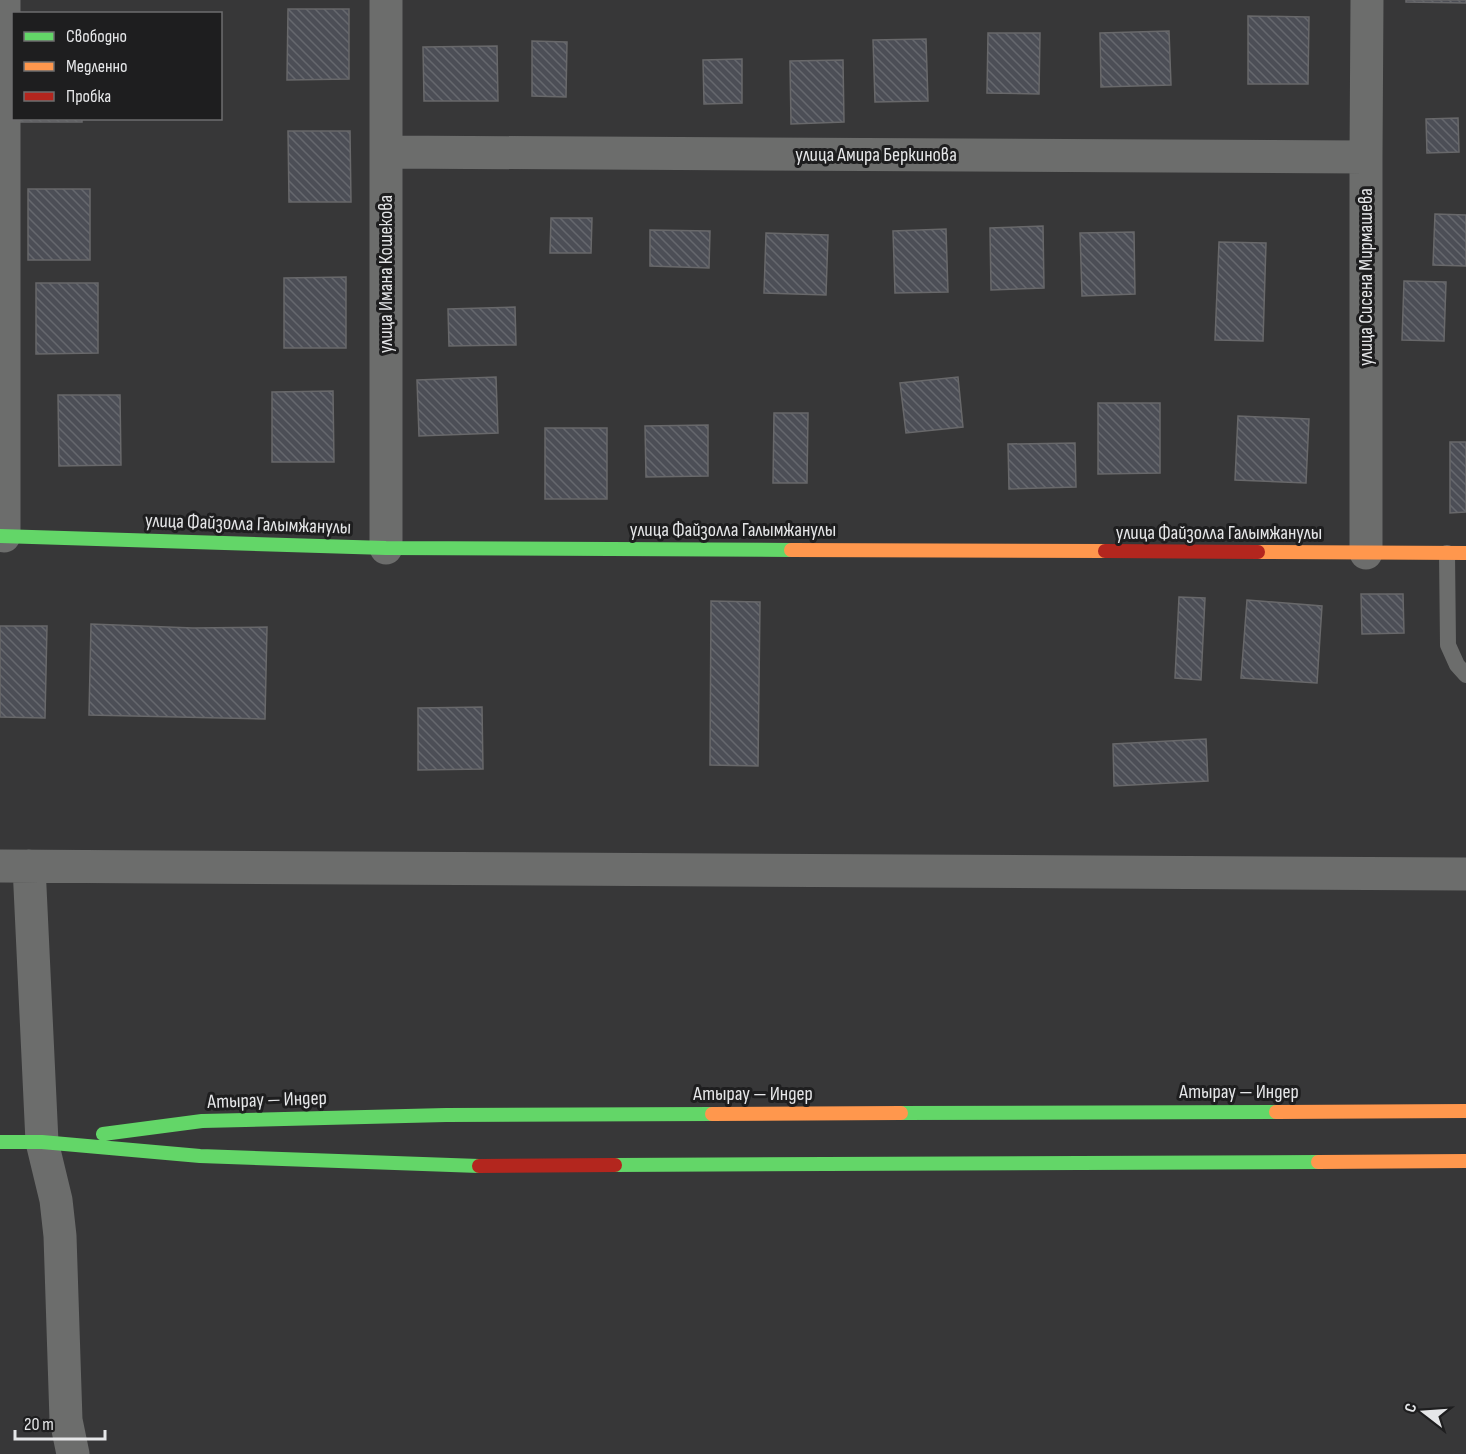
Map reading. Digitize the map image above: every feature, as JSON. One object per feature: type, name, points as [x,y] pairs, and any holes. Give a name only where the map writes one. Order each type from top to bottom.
[{"type":"main road","name":"улица Файзолла Галымжанулы","points":[[2,536],[386,548],[1466,553]]},
{"type":"main road","name":"Атырау — Индер","points":[[42,1142],[202,1121],[446,1115],[1466,1111]]},
{"type":"main road","name":"Атырау — Индер","points":[[0,1142],[42,1142],[200,1156],[469,1166],[1466,1161]]},
{"type":"street","points":[[2,536],[3,0]]},
{"type":"street","name":"улица Имана Кошекова","points":[[386,0],[386,548]]},
{"type":"street","name":"улица Сисена Мирмашева","points":[[1366,553],[1367,0]]},
{"type":"street","name":"улица Амира Беркинова","points":[[386,152],[1365,157]]},
{"type":"street","points":[[73,1454],[66,1420],[60,1236],[56,1200],[42,1142],[14,866],[1466,874]]},
{"type":"street","points":[[1466,1161],[1466,1172]]},
{"type":"lane","points":[[1447,553],[1448,645],[1457,666],[1466,675]]},
{"type":"building","points":[[1406,0],[1466,0],[1466,3],[1406,2]]},
{"type":"building","points":[[288,9],[349,9],[349,79],[287,80]]},
{"type":"building","points":[[1248,16],[1309,17],[1308,84],[1248,84]]},
{"type":"building","points":[[1169,31],[1171,85],[1101,87],[1100,33]]},
{"type":"building","points":[[988,33],[1040,33],[1039,94],[987,93]]},
{"type":"building","points":[[926,39],[928,101],[875,102],[873,40]]},
{"type":"building","points":[[532,41],[567,42],[566,97],[532,96]]},
{"type":"building","points":[[497,46],[498,101],[424,101],[423,47]]},
{"type":"building","points":[[742,59],[742,103],[704,104],[703,60]]},
{"type":"building","points":[[843,60],[844,122],[791,124],[790,61]]},
{"type":"building","points":[[1458,118],[1459,152],[1427,153],[1426,119]]},
{"type":"building","points":[[20,120],[82,120],[82,122],[20,122]]},
{"type":"building","points":[[288,131],[350,131],[351,202],[289,202]]},
{"type":"building","points":[[28,189],[90,189],[90,260],[28,260]]},
{"type":"building","points":[[1435,214],[1466,215],[1466,266],[1433,265]]},
{"type":"building","points":[[551,218],[592,218],[591,253],[550,253]]},
{"type":"building","points":[[1043,226],[1044,288],[991,290],[990,228]]},
{"type":"building","points":[[946,229],[948,292],[895,293],[893,231]]},
{"type":"building","points":[[650,230],[710,231],[709,268],[650,266]]},
{"type":"building","points":[[1134,232],[1135,294],[1082,296],[1080,233]]},
{"type":"building","points":[[766,233],[828,235],[826,295],[764,293]]},
{"type":"building","points":[[1219,242],[1266,243],[1263,341],[1215,340]]},
{"type":"building","points":[[346,277],[346,348],[284,348],[284,278]]},
{"type":"building","points":[[1404,281],[1446,282],[1444,341],[1402,340]]},
{"type":"building","points":[[36,283],[98,283],[98,353],[36,354]]},
{"type":"building","points":[[515,307],[516,345],[449,346],[448,309]]},
{"type":"building","points":[[496,377],[498,433],[419,436],[417,380]]},
{"type":"building","points":[[958,377],[963,427],[906,433],[900,383]]},
{"type":"building","points":[[333,391],[334,462],[272,462],[272,392]]},
{"type":"building","points":[[58,395],[120,395],[121,465],[59,466]]},
{"type":"building","points":[[1098,403],[1160,403],[1160,473],[1098,474]]},
{"type":"building","points":[[774,413],[808,413],[807,483],[773,483]]},
{"type":"building","points":[[1238,416],[1309,419],[1306,483],[1235,480]]},
{"type":"building","points":[[708,425],[708,476],[646,477],[645,426]]},
{"type":"building","points":[[545,428],[607,428],[607,499],[545,499]]},
{"type":"building","points":[[1450,442],[1466,442],[1466,512],[1450,513]]},
{"type":"building","points":[[1075,443],[1076,487],[1009,489],[1008,444]]},
{"type":"building","points":[[1361,594],[1403,594],[1404,633],[1362,634]]},
{"type":"building","points":[[1179,597],[1205,598],[1201,680],[1175,678]]},
{"type":"building","points":[[1247,600],[1322,606],[1317,683],[1241,678]]},
{"type":"building","points":[[711,601],[760,602],[758,766],[710,765]]},
{"type":"building","points":[[91,624],[193,628],[267,627],[265,719],[89,715]]},
{"type":"building","points":[[0,626],[47,626],[45,718],[0,717]]},
{"type":"building","points":[[482,707],[483,769],[418,770],[418,708]]},
{"type":"building","points":[[1206,739],[1208,781],[1114,786],[1113,744]]},
{"type":"traffic: fast","points":[[0,536],[386,548],[791,550]]},
{"type":"traffic: fast","points":[[901,1113],[1276,1112]]},
{"type":"traffic: fast","points":[[103,1134],[202,1121],[446,1115],[712,1114]]},
{"type":"traffic: fast","points":[[0,1142],[42,1142],[200,1156],[479,1166]]},
{"type":"traffic: fast","points":[[615,1165],[1318,1162]]},
{"type":"traffic: slow","points":[[791,550],[1105,551]]},
{"type":"traffic: slow","points":[[1258,552],[1466,553]]},
{"type":"traffic: slow","points":[[1276,1112],[1466,1111]]},
{"type":"traffic: slow","points":[[712,1114],[901,1113]]},
{"type":"traffic: slow","points":[[1318,1162],[1466,1161]]},
{"type":"traffic: jam","points":[[1105,551],[1258,552]]},
{"type":"traffic: jam","points":[[479,1166],[615,1165]]}]
